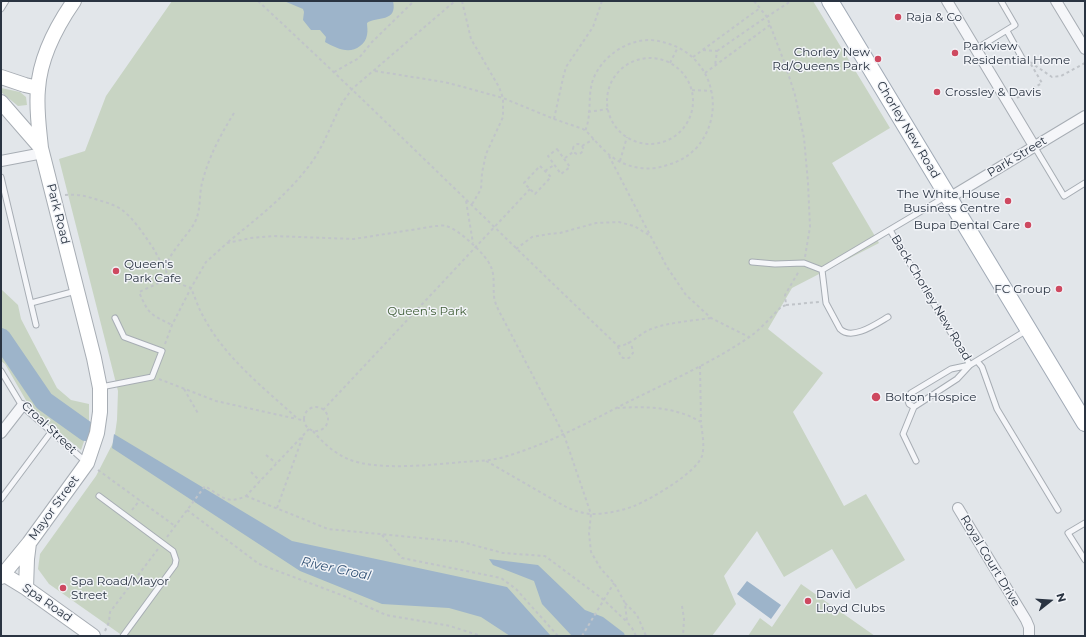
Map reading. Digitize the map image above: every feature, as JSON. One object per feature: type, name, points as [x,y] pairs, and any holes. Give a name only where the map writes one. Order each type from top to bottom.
[{"type":"main road","name":"Park Road","points":[[74,1],[63,17],[45,57],[38,88],[38,112],[42,150],[94,358],[100,388],[100,412],[97,433]]},
{"type":"main road","name":"Chorley New Road","points":[[830,1],[1085,423]]},
{"type":"main road","points":[[1,77],[38,88]]},
{"type":"main road","points":[[1,102],[42,150]]},
{"type":"main road","points":[[18,122],[33,117],[38,112]]},
{"type":"main road","name":"Mayor Street","points":[[2,575],[29,543],[87,463],[97,433]]},
{"type":"main road","points":[[26,588],[29,543]]},
{"type":"main road","name":"Spa Road","points":[[2,575],[26,588],[93,636]]},
{"type":"street","points":[[947,1],[1034,146]]},
{"type":"street","points":[[1056,1],[1085,49]]},
{"type":"street","name":"Park Street","points":[[948,197],[1085,116]]},
{"type":"street","points":[[1,161],[42,150]]},
{"type":"street","points":[[1,433],[22,406]]},
{"type":"street","name":"Royal Court Drive","points":[[958,508],[1026,620],[1029,627],[1029,636]]},
{"type":"lane","points":[[1,9],[6,1]]},
{"type":"lane","points":[[976,49],[1014,27],[1014,23],[1001,1]]},
{"type":"lane","points":[[1007,32],[1022,58]]},
{"type":"lane","points":[[1034,146],[1064,196],[1085,183]]},
{"type":"lane","points":[[1,177],[36,325]]},
{"type":"lane","name":"Back Chorley New Road","points":[[948,197],[890,230],[970,365],[1028,329]]},
{"type":"lane","points":[[822,270],[890,230]]},
{"type":"lane","points":[[752,262],[775,264],[804,263],[822,270]]},
{"type":"lane","points":[[822,270],[826,301],[840,329],[847,333],[866,330],[888,317]]},
{"type":"lane","points":[[31,303],[77,291]]},
{"type":"lane","points":[[100,388],[152,377],[162,351],[124,337],[115,318]]},
{"type":"lane","points":[[977,361],[982,367],[997,409],[1058,510]]},
{"type":"lane","points":[[916,461],[903,434],[914,407],[957,379],[970,365]]},
{"type":"lane","points":[[914,407],[911,406],[908,400],[908,395],[951,370],[970,365]]},
{"type":"lane","name":"Croal Street","points":[[1,371],[22,406],[87,463]]},
{"type":"lane","points":[[1,498],[52,432]]},
{"type":"lane","points":[[99,496],[173,550],[176,560],[175,565],[124,636]]},
{"type":"lane","points":[[1085,523],[1068,533],[1085,560]]},
{"type":"path","points":[[258,1],[352,89],[471,206],[618,346],[621,357],[626,359],[633,353],[633,350],[628,342]]},
{"type":"path","points":[[334,72],[359,58],[372,42],[414,1]]},
{"type":"path","points":[[162,351],[172,325],[206,262],[273,205],[299,177],[326,139],[341,106],[352,89],[375,71],[455,1]]},
{"type":"path","points":[[462,1],[471,39],[499,87],[503,98],[503,117],[486,154],[482,173],[481,190],[471,206]]},
{"type":"path","points":[[554,119],[566,67],[594,27],[602,1]]},
{"type":"path","points":[[754,1],[767,17],[770,25],[795,95],[804,138],[810,227],[804,263],[785,295],[786,305]]},
{"type":"path","points":[[702,50],[717,51],[792,1]]},
{"type":"path","points":[[692,57],[760,8]]},
{"type":"path","points":[[705,73],[770,25]]},
{"type":"path","points":[[585,130],[588,125],[591,84],[595,74],[603,63],[615,52],[631,43],[640,41],[660,41],[678,47],[687,52],[701,66],[712,91],[713,114],[706,134],[694,151],[677,163],[657,168],[636,168],[620,162],[608,155]]},
{"type":"path","points":[[670,63],[678,47]]},
{"type":"path","points":[[715,66],[717,51]]},
{"type":"path","points":[[657,58],[670,63],[684,74],[692,90],[692,113],[687,123],[675,136],[660,143],[649,144],[637,142],[627,137],[615,125],[608,109],[608,96],[611,83],[619,71],[630,63],[643,59],[657,58]]},
{"type":"path","points":[[1022,58],[1027,58],[1052,77],[1061,76],[1085,63]]},
{"type":"path","points":[[1008,103],[1042,83],[1030,61]]},
{"type":"path","points":[[375,71],[444,82],[503,98],[585,130],[608,155],[667,267],[686,295],[710,318],[749,337]]},
{"type":"path","points":[[692,90],[712,91]]},
{"type":"path","points":[[588,112],[608,109]]},
{"type":"path","points":[[166,268],[170,256],[195,222],[198,215],[201,185],[207,164],[215,145],[234,113]]},
{"type":"path","points":[[620,162],[627,137]]},
{"type":"path","points":[[573,152],[574,145],[578,144],[582,146],[594,139]]},
{"type":"path","points":[[573,152],[576,154],[581,154],[583,151],[582,146]]},
{"type":"path","points":[[558,149],[570,167],[561,174],[554,165],[548,156],[558,149]]},
{"type":"path","points":[[564,158],[573,152]]},
{"type":"path","points":[[545,172],[554,165]]},
{"type":"path","points":[[540,166],[545,172],[551,177],[535,194],[524,183],[540,166]]},
{"type":"path","points":[[323,410],[474,245],[530,189]]},
{"type":"path","points":[[54,197],[76,194],[111,204],[120,208],[128,215],[151,245],[159,261],[166,268],[168,276],[173,281],[191,288],[203,316],[216,337],[245,371],[298,419]]},
{"type":"path","points":[[466,200],[474,245]]},
{"type":"path","points":[[516,249],[532,237],[560,233],[596,223],[620,222],[634,226],[650,235]]},
{"type":"path","points":[[227,243],[251,238],[273,236],[354,239],[446,226],[455,230],[474,245],[486,257],[491,266],[494,277],[494,296],[500,313],[564,435],[591,514],[589,533],[591,552],[601,569],[614,583],[625,602],[637,615],[646,636]]},
{"type":"path","points":[[170,278],[139,292],[149,312],[153,316],[172,325]]},
{"type":"path","points":[[152,377],[216,401],[304,421],[309,429],[334,451],[348,459],[361,463],[378,465],[438,465],[485,461],[521,451],[564,435],[716,358],[749,337],[781,307],[786,305],[826,301]]},
{"type":"path","points":[[618,346],[652,329],[665,325],[710,318]]},
{"type":"path","points":[[485,461],[568,508],[591,514],[615,512],[635,506],[661,492],[692,470],[702,456],[703,446],[700,366]]},
{"type":"path","points":[[184,389],[199,415]]},
{"type":"path","points":[[617,408],[642,407],[672,410],[690,416],[701,422]]},
{"type":"path","points":[[304,421],[304,417],[308,410],[316,408],[323,410],[327,416],[327,423],[322,429],[313,431]]},
{"type":"path","points":[[102,636],[108,626],[110,612],[205,486],[230,501],[238,500],[246,496],[309,429]]},
{"type":"path","points":[[277,508],[303,435]]},
{"type":"path","points":[[266,455],[276,463]]},
{"type":"path","points":[[87,463],[175,526]]},
{"type":"path","points":[[251,472],[260,481]]},
{"type":"path","points":[[246,496],[328,529],[462,542],[503,553],[545,556],[604,600],[627,622],[636,636]]},
{"type":"path","points":[[127,516],[140,500]]},
{"type":"path","points":[[187,510],[259,564],[344,596],[386,614],[450,626],[481,636]]},
{"type":"path","points":[[381,534],[402,558],[501,578],[516,589],[558,636]]},
{"type":"path","points":[[582,636],[614,583]]},
{"type":"path","points":[[625,602],[627,622]]},
{"type":"path","points":[[682,606],[684,619],[683,636]]},
{"type":"green space","name":"Queen's Park","points":[[172,1],[813,1],[890,128],[832,163],[879,243],[792,288],[768,329],[823,373],[793,412],[844,506],[866,494],[905,560],[856,589],[832,549],[784,577],[757,531],[724,576],[736,604],[712,636],[123,636],[49,584],[38,569],[40,554],[96,476],[114,441],[117,420],[118,391],[59,159],[85,151],[106,96]]},
{"type":"green space","points":[[1,88],[20,92],[26,97],[27,105],[18,106],[1,92]]},
{"type":"green space","points":[[1,289],[18,305],[21,319],[57,388],[71,400],[89,404],[89,427],[81,450],[31,409],[5,364],[1,361]]},
{"type":"green space","name":"David Lloyd Clubs","points":[[801,584],[875,636],[748,636],[760,618],[772,627]]},
{"type":"water","points":[[284,1],[393,1],[394,8],[389,16],[367,23],[367,33],[364,43],[356,49],[342,50],[325,42],[326,37],[320,30],[311,30],[303,20],[303,9]]},
{"type":"water","points":[[114,434],[292,541],[507,587],[551,636],[510,636],[481,617],[449,608],[382,604],[300,571],[112,448]]},
{"type":"water","points":[[489,559],[538,565],[585,610],[603,617],[624,633],[625,636],[572,636],[542,604],[534,581],[493,565]]},
{"type":"water","points":[[747,581],[781,605],[771,619],[737,594]]},
{"type":"waterway","name":"River Croal","points":[[1,338],[44,401],[86,431]]},
{"type":"place","name":"Raja & Co","points":[[898,17]]},
{"type":"place","name":"Parkview Residential Home","points":[[955,53]]},
{"type":"place","name":"Chorley New Rd/Queens Park","points":[[878,59]]},
{"type":"place","name":"Crossley & Davis","points":[[937,92]]},
{"type":"place","name":"The White House Business Centre","points":[[1008,201]]},
{"type":"place","name":"Bupa Dental Care","points":[[1028,225]]},
{"type":"place","name":"Queen's Park Cafe","points":[[116,271]]},
{"type":"place","name":"FC Group","points":[[1059,289]]},
{"type":"place","name":"Bolton Hospice","points":[[876,397]]},
{"type":"place","name":"Spa Road/Mayor Street","points":[[63,588]]},
{"type":"place","name":"David Lloyd Clubs","points":[[808,601]]}]
